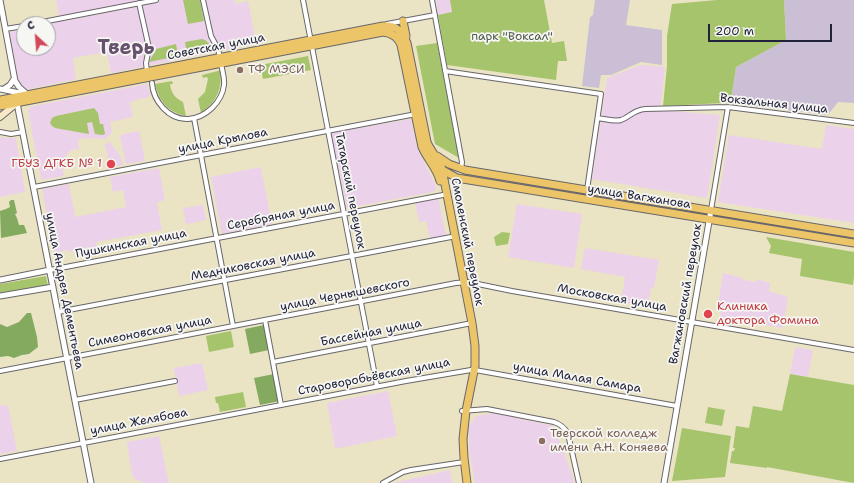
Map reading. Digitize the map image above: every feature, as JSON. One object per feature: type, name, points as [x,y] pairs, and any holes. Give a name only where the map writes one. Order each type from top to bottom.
[{"type":"main road","points":[[403,21],[408,43]]},
{"type":"main road","name":"Смоленский переулок","points":[[383,29],[390,26],[397,29],[403,34],[408,43],[427,142],[443,190],[470,323],[473,370],[459,436],[463,483]]},
{"type":"main road","name":"Советская улица","points":[[1,105],[10,98],[150,77],[160,69],[220,60],[383,29]]},
{"type":"main road","name":"Смоленский переулок","points":[[383,29],[394,35],[399,40],[401,45],[422,147],[431,155]]},
{"type":"main road","name":"Советская улица","points":[[1,105],[212,65],[220,60]]},
{"type":"main road","points":[[0,117],[17,103]]},
{"type":"main road","name":"улица Вагжанова","points":[[431,155],[463,169],[854,234]]},
{"type":"main road","name":"улица Вагжанова","points":[[431,155],[433,164],[445,174],[457,178],[854,244]]},
{"type":"main road","points":[[445,174],[463,169]]},
{"type":"main road","name":"Смоленский переулок","points":[[445,174],[443,190],[451,237],[462,283]]},
{"type":"main road","points":[[443,190],[449,181],[457,178]]},
{"type":"main road","name":"Смоленский переулок","points":[[462,463],[467,483]]},
{"type":"street","points":[[0,0],[14,79],[19,87],[28,95]]},
{"type":"street","points":[[56,19],[156,0]]},
{"type":"street","points":[[139,3],[149,48],[146,63],[155,96],[161,106],[173,116],[187,119],[194,118],[210,110],[220,99],[223,88],[224,81],[218,49],[211,36],[204,0]]},
{"type":"street","name":"Татарский переулок","points":[[303,0],[377,386]]},
{"type":"street","name":"Смоленский переулок","points":[[432,0],[463,169]]},
{"type":"street","name":"Советская улица","points":[[383,29],[403,21],[435,15]]},
{"type":"street","points":[[5,29],[16,27]]},
{"type":"street","points":[[445,71],[601,94],[587,190]]},
{"type":"street","points":[[2,89],[10,85],[14,79]]},
{"type":"street","points":[[2,89],[28,95]]},
{"type":"street","name":"улица Андрея Дементьева","points":[[17,103],[91,483]]},
{"type":"street","name":"Вокзальная улица","points":[[598,118],[618,120],[626,118],[636,111],[645,109],[728,107],[854,123]]},
{"type":"street","name":"Вагжановский переулок","points":[[664,483],[728,107]]},
{"type":"street","name":"улица Крылова","points":[[34,187],[415,114]]},
{"type":"street","points":[[194,118],[233,326]]},
{"type":"street","points":[[0,132],[11,134],[23,132]]},
{"type":"street","name":"Серебряная улица","points":[[217,238],[401,203],[443,190]]},
{"type":"street","name":"Медниковская улица","points":[[58,312],[451,237]]},
{"type":"street","name":"Пушкинская улица","points":[[50,270],[217,238]]},
{"type":"street","points":[[0,280],[50,270]]},
{"type":"street","name":"Московская улица","points":[[462,283],[468,282],[854,350]]},
{"type":"street","name":"улица Чернышевского","points":[[233,326],[462,283]]},
{"type":"street","points":[[0,296],[53,287]]},
{"type":"street","points":[[265,320],[281,405]]},
{"type":"street","name":"Бассейная улица","points":[[273,362],[470,323]]},
{"type":"street","name":"Симеоновская улица","points":[[0,372],[233,326]]},
{"type":"street","name":"улица Малая Самара","points":[[473,370],[677,406]]},
{"type":"street","name":"Староворобьёвская улица","points":[[281,405],[377,386],[473,370]]},
{"type":"street","points":[[75,400],[175,381]]},
{"type":"street","name":"улица Желябова","points":[[0,459],[281,405]]},
{"type":"street","points":[[464,411],[487,409],[554,422],[561,425],[565,429],[568,436],[580,483]]},
{"type":"street","points":[[382,483],[402,472],[462,463]]},
{"type":"shaded area","points":[[56,0],[145,0],[59,18]]},
{"type":"shaded area","points":[[161,0],[235,0],[236,4],[248,1],[256,44],[111,73],[107,52],[73,58],[76,79],[25,90],[20,86],[9,32],[16,31],[16,56],[56,56],[56,22],[136,7],[141,4]]},
{"type":"shaded area","points":[[436,0],[450,0],[452,12],[438,15]]},
{"type":"shaded area","points":[[595,0],[630,0],[626,25],[662,30],[662,65],[641,62],[611,75],[601,75],[599,88],[582,86],[590,17],[593,15]]},
{"type":"shaded area","points":[[784,0],[854,0],[854,103],[838,102],[828,115],[736,104],[736,101],[731,100],[736,67],[786,40]]},
{"type":"shaded area","points":[[641,65],[665,67],[660,110],[720,115],[707,198],[592,179],[607,78]]},
{"type":"shaded area","points":[[147,84],[151,96],[130,102],[133,117],[110,122],[112,132],[106,139],[78,139],[79,149],[71,150],[61,161],[64,176],[41,180],[28,111],[30,107]]},
{"type":"shaded area","points":[[411,119],[417,148],[436,186],[436,190],[433,192],[347,208],[331,133]]},
{"type":"shaded area","points":[[826,125],[854,129],[854,223],[718,202],[729,135],[822,149]]},
{"type":"shaded area","points":[[139,131],[145,161],[126,164],[120,135]]},
{"type":"shaded area","points":[[0,137],[16,138],[25,192],[0,197]]},
{"type":"shaded area","points":[[110,142],[121,157],[123,165],[110,167],[105,144]]},
{"type":"shaded area","points":[[261,167],[272,224],[222,234],[211,177]]},
{"type":"shaded area","points":[[159,168],[165,200],[157,202],[162,230],[96,242],[97,247],[54,253],[42,189],[69,184],[75,217],[126,207],[123,190],[113,192],[110,177]]},
{"type":"shaded area","points":[[438,197],[446,236],[430,239],[426,221],[419,222],[415,202]]},
{"type":"shaded area","points":[[517,204],[582,214],[574,268],[508,257]]},
{"type":"shaded area","points":[[203,205],[206,220],[186,224],[183,208]]},
{"type":"shaded area","points":[[585,248],[659,260],[654,288],[651,288],[648,306],[621,302],[625,277],[581,269]]},
{"type":"shaded area","points":[[723,273],[743,278],[743,280],[756,282],[757,279],[770,283],[769,291],[788,297],[783,328],[720,318],[721,311],[717,310]]},
{"type":"shaded area","points":[[795,347],[813,350],[808,377],[790,374]]},
{"type":"shaded area","points":[[202,363],[208,390],[179,396],[174,368]]},
{"type":"shaded area","points":[[388,391],[397,436],[335,449],[327,403]]},
{"type":"shaded area","points":[[8,405],[17,451],[0,454],[0,406]]},
{"type":"shaded area","points":[[493,413],[554,426],[575,483],[475,483],[469,449],[469,426],[476,416]]},
{"type":"shaded area","points":[[159,436],[169,483],[144,483],[135,479],[132,474],[127,442]]},
{"type":"shaded area","points":[[450,470],[452,483],[393,483]]},
{"type":"green space","points":[[183,0],[200,0],[204,21],[188,24]]},
{"type":"green space","name":"парк \"Воксал\"","points":[[450,0],[544,0],[552,43],[564,41],[567,61],[558,61],[556,80],[447,65],[438,15],[452,12]]},
{"type":"green space","points":[[717,0],[784,0],[786,40],[736,67],[731,100],[736,101],[736,104],[724,103],[663,106],[667,66],[667,36],[672,4]]},
{"type":"green space","points":[[202,39],[215,49],[187,54],[185,42]]},
{"type":"green space","points":[[437,43],[459,158],[435,144],[416,46]]},
{"type":"green space","points":[[176,44],[178,56],[149,62],[156,49]]},
{"type":"green space","points":[[308,56],[311,70],[263,79],[260,65]]},
{"type":"green space","points":[[220,70],[221,77],[217,94],[211,105],[201,113],[198,99],[205,92],[208,79],[207,77],[203,78],[202,75]]},
{"type":"green space","points":[[172,81],[173,84],[170,84],[172,93],[183,102],[186,116],[174,112],[165,105],[156,90],[155,84]]},
{"type":"green space","points":[[94,108],[98,113],[100,124],[103,124],[105,134],[95,134],[92,122],[87,123],[89,134],[55,128],[50,123],[52,118],[56,116]]},
{"type":"green space","points":[[14,200],[17,213],[15,214],[19,225],[24,225],[27,233],[1,238],[0,211],[10,207],[9,202]]},
{"type":"green space","points":[[502,232],[510,233],[508,244],[496,246],[494,237]]},
{"type":"green space","points":[[766,237],[854,252],[853,285],[800,276],[802,259],[769,253],[771,246]]},
{"type":"green space","points":[[46,276],[48,286],[0,294],[0,284]]},
{"type":"green space","points":[[27,313],[31,313],[38,347],[29,354],[14,358],[8,356],[0,357],[0,324],[7,327],[19,322]]},
{"type":"green space","points":[[264,325],[269,350],[250,354],[245,329]]},
{"type":"green space","points":[[231,331],[234,347],[209,352],[206,336]]},
{"type":"green space","points":[[274,374],[280,401],[260,405],[254,378]]},
{"type":"green space","points":[[790,374],[854,385],[854,483],[767,467],[730,463],[732,451],[734,451],[735,448],[733,448],[736,426],[749,428],[753,406],[782,411]]},
{"type":"green space","points":[[243,392],[246,407],[220,412],[215,397]]},
{"type":"green space","points":[[708,407],[725,410],[722,426],[705,423]]},
{"type":"green space","points":[[682,428],[731,436],[725,477],[672,481]]},
{"type":"place","name":"ТФ МЭСИ","points":[[240,70]]},
{"type":"place","name":"ГБУЗ ДГКБ № 1","points":[[111,164]]},
{"type":"place","name":"Клиника доктора Фомина","points":[[708,314]]},
{"type":"place","name":"Тверской колледж имени А.Н. Коняева","points":[[542,441]]},
{"type":"district","name":"Тверь","points":[[126,49]]}]
